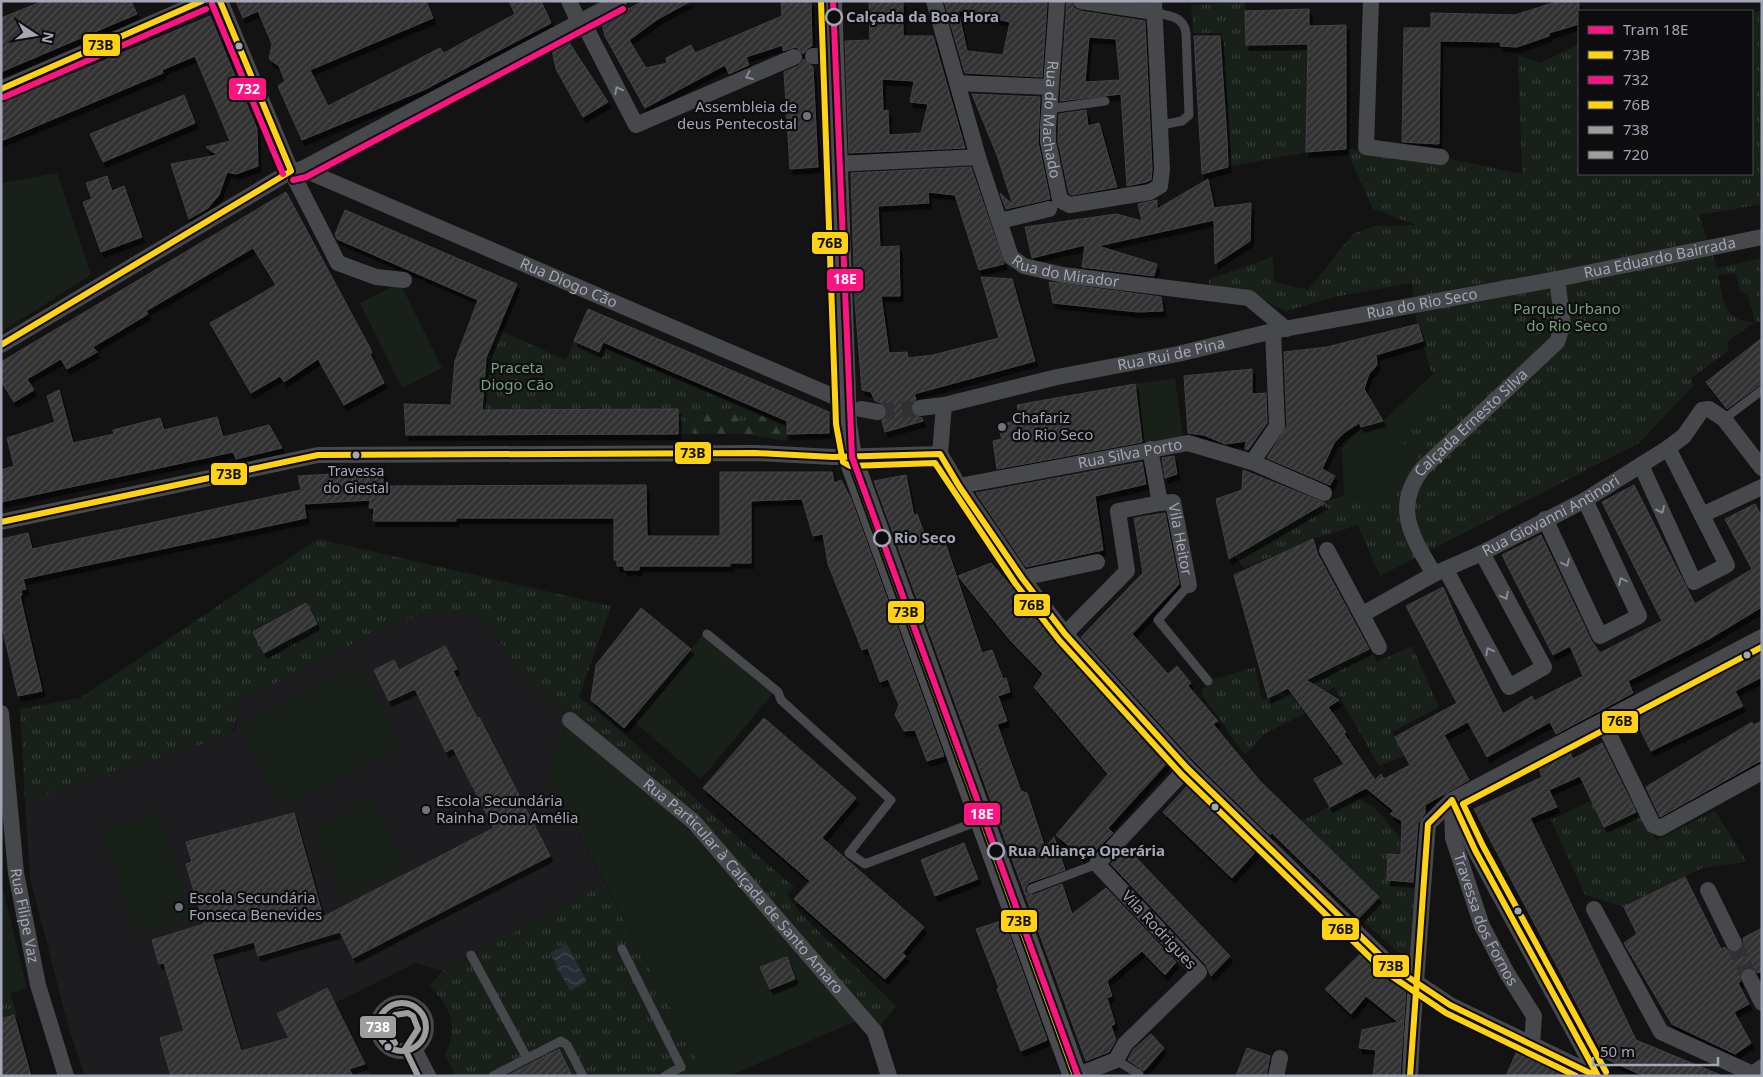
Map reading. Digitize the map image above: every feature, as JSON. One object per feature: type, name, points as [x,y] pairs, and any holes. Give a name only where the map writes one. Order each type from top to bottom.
[{"type":"street","points":[[1,89],[203,1]]},
{"type":"street","points":[[220,1],[338,262],[376,277],[404,280]]},
{"type":"street","points":[[569,1],[579,22],[588,32],[636,125],[794,57]]},
{"type":"street","points":[[1,345],[297,170],[619,1]]},
{"type":"street","points":[[830,1],[822,56],[834,164],[845,363],[845,424],[850,457],[1075,1076],[1116,1060]]},
{"type":"street","name":"Rua do Mirador","points":[[934,1],[978,157],[1012,257],[1024,266],[1063,275],[1249,298],[1279,330]]},
{"type":"street","name":"Rua do Machado","points":[[1058,1],[1048,109],[1048,142],[1060,200],[1066,204],[1074,205],[1156,190],[1160,186],[1162,178],[1161,125]]},
{"type":"street","points":[[1081,1],[1154,6],[1161,125]]},
{"type":"street","points":[[1371,1],[1366,147],[1441,157]]},
{"type":"street","points":[[956,83],[1050,87]]},
{"type":"street","points":[[834,164],[978,157]]},
{"type":"street","name":"Rua Diogo Cão","points":[[297,170],[836,397]]},
{"type":"street","points":[[1000,221],[1049,209]]},
{"type":"street","name":"Rua Eduardo Bairrada","points":[[1557,278],[1762,237]]},
{"type":"street","name":"Rua do Rio Seco","points":[[1279,330],[1557,278]]},
{"type":"street","name":"Calçada Ernesto Silva","points":[[1482,553],[1544,667],[1508,687],[1440,572],[1409,526],[1406,505],[1412,485],[1423,468],[1557,342],[1563,324],[1557,278]]},
{"type":"street","points":[[1252,462],[1277,426],[1279,330]]},
{"type":"street","name":"Rua Rui de Pina","points":[[920,408],[944,405],[1057,377],[1178,354],[1279,330]]},
{"type":"street","points":[[944,405],[940,454],[959,486],[1022,578],[1065,634],[1187,768],[1390,964],[1450,1005],[1597,1076]]},
{"type":"street","name":"Rua Giovanni Antinori","points":[[1363,614],[1440,572],[1482,553],[1585,500],[1684,436],[1702,410],[1710,408],[1724,419]]},
{"type":"street","points":[[861,409],[878,412]]},
{"type":"street","points":[[1724,419],[1762,468]]},
{"type":"street","name":"Rua Silva Porto","points":[[959,486],[1188,443],[1252,462],[1324,493]]},
{"type":"street","points":[[1641,465],[1694,582],[1727,566],[1668,448]]},
{"type":"street","name":"Vila Heitor","points":[[1150,449],[1160,503],[1173,502],[1189,585]]},
{"type":"street","points":[[1,522],[318,455],[755,453],[801,458],[940,454]]},
{"type":"street","points":[[1702,515],[1762,487]]},
{"type":"street","points":[[1545,519],[1600,636],[1639,616],[1585,500]]},
{"type":"street","points":[[1065,634],[1127,571],[1118,511],[1160,503]]},
{"type":"street","points":[[1328,550],[1363,614],[1379,648]]},
{"type":"street","points":[[1022,578],[1097,562]]},
{"type":"street","points":[[1410,1076],[1428,824],[1452,800],[1762,637]]},
{"type":"street","name":"Rua Filipe Vaz","points":[[1,713],[16,873],[38,984],[66,1076]]},
{"type":"street","name":"Rua Particular à Calçada de Santo Amaro","points":[[570,720],[694,822],[874,1032],[889,1076]]},
{"type":"street","points":[[1603,722],[1653,825],[1660,828],[1762,772]]},
{"type":"street","points":[[1097,864],[1187,768]]},
{"type":"street","name":"Travessa dos Fornos","points":[[1452,800],[1453,838],[1482,926],[1507,973],[1534,1016],[1532,1044]]},
{"type":"street","name":"Travessa dos Fornos","points":[[1452,800],[1475,850],[1597,1076]]},
{"type":"street","name":"Vila Rodrigues","points":[[1097,864],[1199,972],[1125,1044],[1116,1060]]},
{"type":"street","points":[[1708,890],[1734,943]]},
{"type":"street","points":[[1594,909],[1661,1032],[1753,1074],[1762,1067]]},
{"type":"street","points":[[1749,977],[1762,1004]]},
{"type":"street","points":[[414,1049],[428,1076]]},
{"type":"street","points":[[1276,1076],[1280,1058]]},
{"type":"lane","points":[[1154,6],[1181,20],[1185,24],[1186,33],[1189,114],[1182,121],[1161,125]]},
{"type":"lane","points":[[1048,109],[1106,101]]},
{"type":"lane","points":[[1724,419],[1762,390]]},
{"type":"lane","points":[[1189,585],[1158,620],[1208,681]]},
{"type":"lane","points":[[707,634],[778,692],[781,700],[891,800],[849,853],[865,864],[981,820]]},
{"type":"lane","points":[[1031,889],[1097,864]]},
{"type":"lane","points":[[622,949],[681,1067],[665,1076]]},
{"type":"lane","points":[[472,955],[527,1058]]},
{"type":"lane","points":[[493,1076],[561,1041],[567,1046],[583,1076]]},
{"type":"lane","points":[[1116,1060],[1139,1074]]},
{"type":"shaded area","points":[[445,611],[461,613],[479,621],[492,632],[531,684],[570,720],[546,770],[605,884],[442,971],[415,963],[335,1003],[371,1076],[85,1076],[69,1029],[30,878],[25,801],[230,735],[236,728],[238,711],[245,699],[391,624],[416,616]]},
{"type":"green space","points":[[1245,2],[1247,45],[1309,44],[1306,152],[1228,167],[1222,33],[1193,33],[1191,5]]},
{"type":"green space","name":"Parque Urbano do Rio Seco","points":[[1762,10],[1762,204],[1699,215],[1717,268],[1762,258],[1762,322],[1755,322],[1727,342],[1729,350],[1691,378],[1694,385],[1639,443],[1380,576],[1358,525],[1313,539],[1244,568],[1234,556],[1228,555],[1260,541],[1330,500],[1344,496],[1368,499],[1383,459],[1412,423],[1454,397],[1430,369],[1416,319],[1412,283],[1334,297],[1285,311],[1253,294],[1209,286],[1209,279],[1273,257],[1274,282],[1308,290],[1353,234],[1374,226],[1416,225],[1373,209],[1346,149],[1441,157],[1522,174],[1518,55],[1540,63],[1578,44],[1578,175],[1753,175],[1753,12]],"holes":[[[1736,273],[1740,291],[1748,296],[1755,322],[1744,321],[1731,314],[1727,308],[1718,275]]]},
{"type":"green space","points":[[57,173],[91,275],[1,332],[1,183]]},
{"type":"green space","points":[[400,283],[442,368],[402,388],[360,303]]},
{"type":"green space","name":"Praceta Diogo Cão","points":[[498,330],[566,360],[574,341],[598,352],[601,347],[762,416],[751,416],[748,421],[742,422],[724,414],[722,419],[701,412],[694,415],[694,434],[678,434],[678,409],[482,410],[485,367]]},
{"type":"green space","points":[[1434,373],[1454,397],[1412,423],[1398,440],[1420,454],[1393,486],[1392,501],[1344,496],[1342,448],[1361,427],[1383,421]]},
{"type":"green space","points":[[1175,378],[1183,437],[1142,445],[1135,384]]},
{"type":"green space","points":[[713,410],[718,415],[717,418],[721,419],[727,411],[733,412],[742,421],[748,421],[751,416],[762,416],[787,427],[787,441],[746,434],[694,434],[694,414]]},
{"type":"green space","points":[[318,539],[611,606],[579,697],[634,743],[794,887],[787,894],[799,912],[896,1006],[875,1032],[570,720],[540,693],[491,631],[480,622],[468,616],[456,613],[430,613],[391,624],[245,699],[230,735],[25,801],[20,709],[80,698]]},
{"type":"green space","points":[[706,631],[776,690],[701,779],[632,720]]},
{"type":"green space","points":[[1412,646],[1439,707],[1392,732],[1405,756],[1379,766],[1334,687],[1301,706],[1306,713],[1264,734],[1245,755],[1201,693],[1208,681],[1255,667],[1262,700],[1370,648],[1377,662]]},
{"type":"green space","points":[[360,665],[402,746],[283,807],[241,726]]},
{"type":"green space","points":[[570,720],[694,822],[863,1018],[729,1076],[706,1076],[546,770]]},
{"type":"green space","points":[[1353,795],[1375,808],[1402,840],[1401,855],[1388,855],[1387,880],[1418,882],[1410,962],[1359,918],[1379,897],[1301,821]]},
{"type":"green space","points":[[372,798],[408,867],[346,900],[311,830]]},
{"type":"green space","points":[[1637,798],[1656,840],[1715,811],[1747,862],[1702,868],[1624,907],[1585,895],[1551,820],[1591,801],[1604,827],[1628,815],[1624,805]]},
{"type":"green space","points":[[160,814],[191,917],[135,934],[104,830]]},
{"type":"green space","points":[[1,881],[27,988],[1,996]]},
{"type":"green space","points":[[605,884],[706,1076],[456,1076],[445,1054],[452,1035],[450,1018],[443,1001],[429,987],[442,971]]},
{"type":"green space","points":[[10,993],[17,1015],[1,1019],[1,996]]},
{"type":"water","points":[[567,944],[587,982],[570,991],[550,953]]},
{"type":"building","points":[[43,1],[131,1],[137,14],[1,72],[1,18]]},
{"type":"building","points":[[236,1],[426,1],[433,18],[310,70],[328,106],[440,48],[444,53],[515,14],[509,1],[541,1],[551,23],[426,89],[302,140],[278,86],[285,81],[279,66],[269,59],[272,44],[258,11],[243,18]]},
{"type":"building","points":[[643,1],[691,1],[658,19],[629,40],[646,68],[667,63],[666,58],[691,45],[695,53],[782,16],[781,1],[811,1],[812,46],[803,54],[796,47],[783,51],[783,45],[746,57],[749,65],[729,74],[725,65],[645,108],[605,36],[602,23]]},
{"type":"building","points":[[869,1],[903,1],[903,36],[933,36],[965,148],[849,153],[845,41],[870,40]],"holes":[[[882,79],[914,81],[910,102],[928,104],[921,133],[889,135],[888,110],[883,111]]]},
{"type":"building","points":[[944,1],[1047,3],[1042,77],[965,73]],"holes":[[[958,10],[1010,22],[1003,55],[967,51]]]},
{"type":"building","points":[[1067,1],[1071,1],[1074,8],[1080,11],[1145,21],[1151,180],[1127,186],[1121,94],[1060,101]],"holes":[[[1089,37],[1116,39],[1120,80],[1085,82]]]},
{"type":"building","points":[[1559,1],[1579,1],[1578,24],[1549,33],[1549,36],[1517,47],[1500,46],[1501,42],[1440,41],[1439,144],[1402,142],[1404,28],[1431,28],[1431,13],[1515,15]]},
{"type":"building","points":[[1309,9],[1309,26],[1346,25],[1346,149],[1306,152],[1308,44],[1246,45],[1245,11]]},
{"type":"building","points":[[210,16],[257,129],[258,166],[236,174],[227,172],[219,195],[208,208],[189,219],[171,164],[217,155],[206,147],[230,141],[195,56],[162,70],[163,73],[1,141],[1,104]]},
{"type":"building","points":[[1194,36],[1220,36],[1227,141],[1228,167],[1202,174]]},
{"type":"building","points":[[568,41],[608,102],[583,117],[556,69],[552,49]]},
{"type":"building","points":[[804,59],[813,67],[818,167],[790,169],[784,72],[798,66]]},
{"type":"building","points":[[972,94],[1040,97],[1038,142],[1050,199],[1006,209],[1000,193],[1013,205],[997,155]]},
{"type":"building","points":[[184,95],[195,123],[103,162],[90,134]]},
{"type":"building","points":[[1086,110],[1088,126],[1099,123],[1117,187],[1072,195],[1069,193],[1058,141],[1059,114]]},
{"type":"building","points":[[971,167],[1004,264],[979,270],[955,195],[928,192],[929,203],[878,206],[880,247],[899,246],[900,296],[881,296],[889,353],[907,352],[908,358],[933,355],[999,338],[981,277],[1012,279],[1035,361],[914,394],[916,399],[911,404],[910,410],[912,414],[922,418],[923,421],[885,432],[882,421],[888,414],[887,408],[884,404],[875,401],[871,392],[862,390],[855,302],[851,173]]},
{"type":"building","points":[[107,176],[112,191],[124,186],[142,237],[101,252],[83,202],[92,199],[86,183]]},
{"type":"building","points":[[1208,179],[1214,208],[1251,203],[1250,241],[1215,264],[1214,220],[1098,246],[1157,264],[1154,276],[1082,267],[1085,245],[1032,258],[1025,227],[1116,214],[1142,221],[1138,204],[1157,200],[1157,209]]},
{"type":"building","points":[[286,192],[370,348],[372,353],[370,354],[384,383],[344,405],[318,359],[284,382],[280,376],[251,393],[210,323],[276,285],[253,248],[146,311],[148,314],[93,347],[97,352],[67,369],[61,359],[27,379],[34,390],[14,402],[1,381],[1,362]]},
{"type":"building","points":[[345,210],[517,284],[486,358],[482,410],[678,409],[678,434],[406,435],[404,404],[451,405],[455,361],[478,300],[337,239],[335,234]]},
{"type":"building","points":[[1049,282],[1161,297],[1163,311],[1138,312],[1053,303]]},
{"type":"building","points":[[588,309],[829,412],[829,433],[787,434],[787,421],[603,342],[599,352],[574,341]]},
{"type":"building","points":[[1418,324],[1423,341],[1376,355],[1377,365],[1369,374],[1364,389],[1383,421],[1361,427],[1359,423],[1345,432],[1334,443],[1322,469],[1335,476],[1330,485],[1267,458],[1287,426],[1284,352],[1327,347]]},
{"type":"building","points":[[1762,338],[1762,383],[1727,409],[1706,382]]},
{"type":"building","points":[[1252,369],[1252,394],[1266,393],[1267,423],[1248,450],[1245,449],[1246,441],[1225,444],[1204,435],[1188,433],[1184,376]]},
{"type":"building","points":[[1135,384],[1142,442],[997,469],[993,441],[1002,439],[998,425],[1020,420],[1017,405]]},
{"type":"building","points":[[59,390],[73,443],[114,434],[113,430],[160,418],[164,430],[217,417],[223,437],[269,425],[282,448],[236,459],[233,452],[1,502],[1,470],[14,466],[7,438],[55,422],[47,396]]},
{"type":"building","points":[[1174,456],[1177,474],[1165,478],[1162,458]]},
{"type":"building","points":[[1142,462],[1146,484],[1095,496],[1103,550],[1026,567],[976,493]]},
{"type":"building","points":[[1243,470],[1325,503],[1229,559],[1216,499],[1242,490]]},
{"type":"building","points":[[383,471],[383,486],[646,485],[647,536],[720,536],[720,472],[832,472],[834,483],[841,480],[851,499],[944,756],[927,761],[915,730],[904,731],[895,715],[899,705],[888,679],[880,682],[868,648],[862,650],[828,564],[823,534],[813,536],[802,499],[751,501],[751,563],[730,563],[730,566],[639,566],[639,570],[624,570],[624,566],[617,566],[617,560],[614,560],[614,518],[456,518],[456,521],[373,521],[374,508],[369,508],[370,500],[304,504],[306,518],[23,579],[26,589],[21,590],[22,595],[20,596],[42,691],[18,696],[1,622],[1,539],[28,533],[32,549],[301,490],[298,476]]},
{"type":"building","points":[[906,475],[914,516],[917,514],[927,541],[943,536],[982,653],[992,650],[1003,679],[1006,678],[1010,692],[998,696],[1007,721],[997,724],[1021,791],[1027,793],[1045,848],[1054,837],[1065,870],[1028,883],[1025,892],[1033,895],[1062,884],[1072,914],[1106,888],[1176,962],[1165,975],[1142,951],[1107,981],[1112,996],[1107,998],[1115,1024],[1111,1026],[1116,1040],[1109,1052],[1086,1061],[874,481]]},
{"type":"building","points":[[1634,485],[1695,604],[1752,569],[1725,519],[1755,504],[1762,517],[1762,607],[1709,639],[1628,681],[1633,693],[1556,734],[1550,722],[1487,757],[1468,722],[1444,735],[1469,780],[1425,805],[1425,813],[1418,823],[1413,882],[1387,880],[1388,854],[1401,855],[1402,821],[1390,814],[1394,811],[1366,788],[1330,807],[1314,779],[1344,764],[1288,688],[1268,698],[1234,575],[1313,539],[1318,555],[1369,649],[1306,680],[1339,700],[1328,707],[1346,732],[1344,734],[1375,780],[1381,774],[1384,779],[1410,765],[1395,737],[1457,703],[1406,606],[1443,587],[1463,633],[1503,714],[1532,696],[1534,701],[1583,676],[1570,646],[1553,655],[1502,555],[1541,535],[1591,640],[1600,653],[1662,621],[1602,502]]},
{"type":"building","points":[[1165,513],[1179,584],[1132,634],[1168,674],[1177,666],[1191,683],[1188,686],[1218,721],[1213,724],[1260,781],[1379,897],[1359,918],[1272,833],[1270,835],[1193,760],[1081,637],[1143,573],[1134,518]]},
{"type":"building","points":[[991,563],[1058,641],[1168,762],[1108,828],[1113,833],[1094,852],[1090,848],[1082,857],[1056,835],[1108,774],[1034,687],[1043,674],[1010,640],[958,576]]},
{"type":"building","points":[[306,603],[317,624],[264,653],[253,632]]},
{"type":"building","points":[[641,608],[691,649],[624,728],[591,700],[596,665]]},
{"type":"building","points":[[445,646],[457,669],[453,671],[477,718],[479,717],[550,856],[353,958],[340,932],[258,956],[254,942],[212,954],[241,1051],[289,1038],[277,1014],[327,988],[365,1064],[349,1069],[353,1076],[171,1076],[160,1038],[184,1031],[164,963],[159,964],[152,940],[204,924],[186,864],[192,862],[186,842],[294,813],[323,917],[494,828],[453,748],[446,752],[415,689],[389,701],[374,670],[394,660],[399,670]]},
{"type":"building","points":[[1762,648],[1762,677],[1735,691],[1743,706],[1651,751],[1634,717],[1740,664],[1738,661]]},
{"type":"building","points":[[764,718],[856,798],[822,838],[924,927],[902,953],[906,956],[885,979],[794,899],[810,881],[703,788]]},
{"type":"building","points":[[1762,721],[1762,760],[1660,817],[1646,787],[1752,722],[1753,725]]},
{"type":"building","points":[[1602,743],[1636,812],[1604,827],[1580,776],[1549,790],[1557,807],[1530,818],[1636,1040],[1723,1076],[1644,1076],[1606,1059],[1474,809],[1542,777],[1538,766],[1569,750],[1573,759]]},
{"type":"building","points":[[1189,784],[1257,850],[1232,878],[1163,812]]},
{"type":"building","points":[[964,843],[978,879],[935,896],[921,860]]},
{"type":"building","points":[[1126,847],[1230,956],[1211,976],[1206,965],[1111,864]]},
{"type":"building","points":[[1685,877],[1721,949],[1725,947],[1729,952],[1739,952],[1744,944],[1743,938],[1762,928],[1762,971],[1758,973],[1749,967],[1740,972],[1740,982],[1738,983],[1749,1004],[1734,1012],[1751,1043],[1735,1054],[1672,1024],[1624,943],[1637,934],[1624,907]]},
{"type":"building","points":[[1004,920],[1047,1040],[1021,1051],[976,929]]},
{"type":"building","points":[[1362,952],[1385,975],[1406,987],[1400,1076],[1373,1076],[1376,1050],[1359,1048],[1362,1030],[1398,1022],[1366,996],[1351,1014],[1325,989]]},
{"type":"building","points":[[787,957],[795,979],[770,989],[760,967]]},
{"type":"building","points":[[14,1015],[31,1076],[1,1076],[1,1019]]},
{"type":"building","points":[[1151,1034],[1164,1048],[1144,1071],[1128,1060],[1133,1050]]},
{"type":"building","points":[[1247,1048],[1270,1056],[1266,1076],[1236,1076]]},
{"type":"building","points":[[559,1049],[572,1076],[507,1076]]},
{"type":"building","points":[[1517,1051],[1544,1062],[1573,1076],[1506,1076]]},
{"type":"tunnel","points":[[878,412],[920,408]]},
{"type":"tunnel","points":[[1734,943],[1749,977]]},
{"type":"tram line","name":"18E","points":[[833,1],[852,457],[1078,1076]]},
{"type":"transit line","name":"73B","points":[[1,89],[202,1]]},
{"type":"transit line","name":"73B","points":[[1,345],[291,171],[220,1]]},
{"type":"transit line","name":"76B","points":[[821,1],[836,424],[843,462],[850,466],[935,463],[1015,583],[1059,640],[1181,774],[1384,971],[1446,1013],[1576,1076]]},
{"type":"transit line","name":"732","points":[[212,4],[283,174]]},
{"type":"transit line","name":"732","points":[[4,97],[206,9]]},
{"type":"transit line","name":"732","points":[[293,180],[306,177],[623,9]]},
{"type":"transit line","name":"73B","points":[[1,522],[318,455],[755,453],[833,457],[940,454],[959,486],[1022,578],[1065,634],[1187,768],[1390,965],[1450,1005],[1596,1076]]},
{"type":"transit line","name":"73B","points":[[850,457],[1075,1076]]},
{"type":"transit line","name":"76B","points":[[1606,1072],[1483,846],[1463,804],[1762,647]]},
{"type":"transit line","name":"73B","points":[[1410,1076],[1428,824],[1452,800],[1475,850],[1598,1076]]},
{"type":"transit line","name":"738","points":[[397,1003],[407,1003],[416,1007],[422,1013],[425,1018],[426,1027],[425,1036],[416,1047],[407,1051],[397,1051],[388,1047],[382,1041],[378,1032],[378,1022],[382,1013],[388,1007],[397,1003]]},
{"type":"transit line","name":"720","points":[[395,1043],[388,1032],[387,1025],[395,1015],[408,1013],[413,1016],[418,1029],[405,1049],[418,1076]]},
{"type":"place","name":"Calçada da Boa Hora","points":[[834,17]]},
{"type":"place","name":"Assembleia de deus Pentecostal","points":[[807,116]]},
{"type":"place","name":"Chafariz do Rio Seco","points":[[1002,427]]},
{"type":"place","name":"Travessa do Giestal","points":[[356,455]]},
{"type":"place","name":"Rio Seco","points":[[882,538]]},
{"type":"place","name":"Escola Secundária Rainha Dona Amélia","points":[[426,810]]},
{"type":"place","name":"Rua Aliança Operária","points":[[996,851]]},
{"type":"place","name":"Escola Secundária Fonseca Benevides","points":[[179,907]]}]
